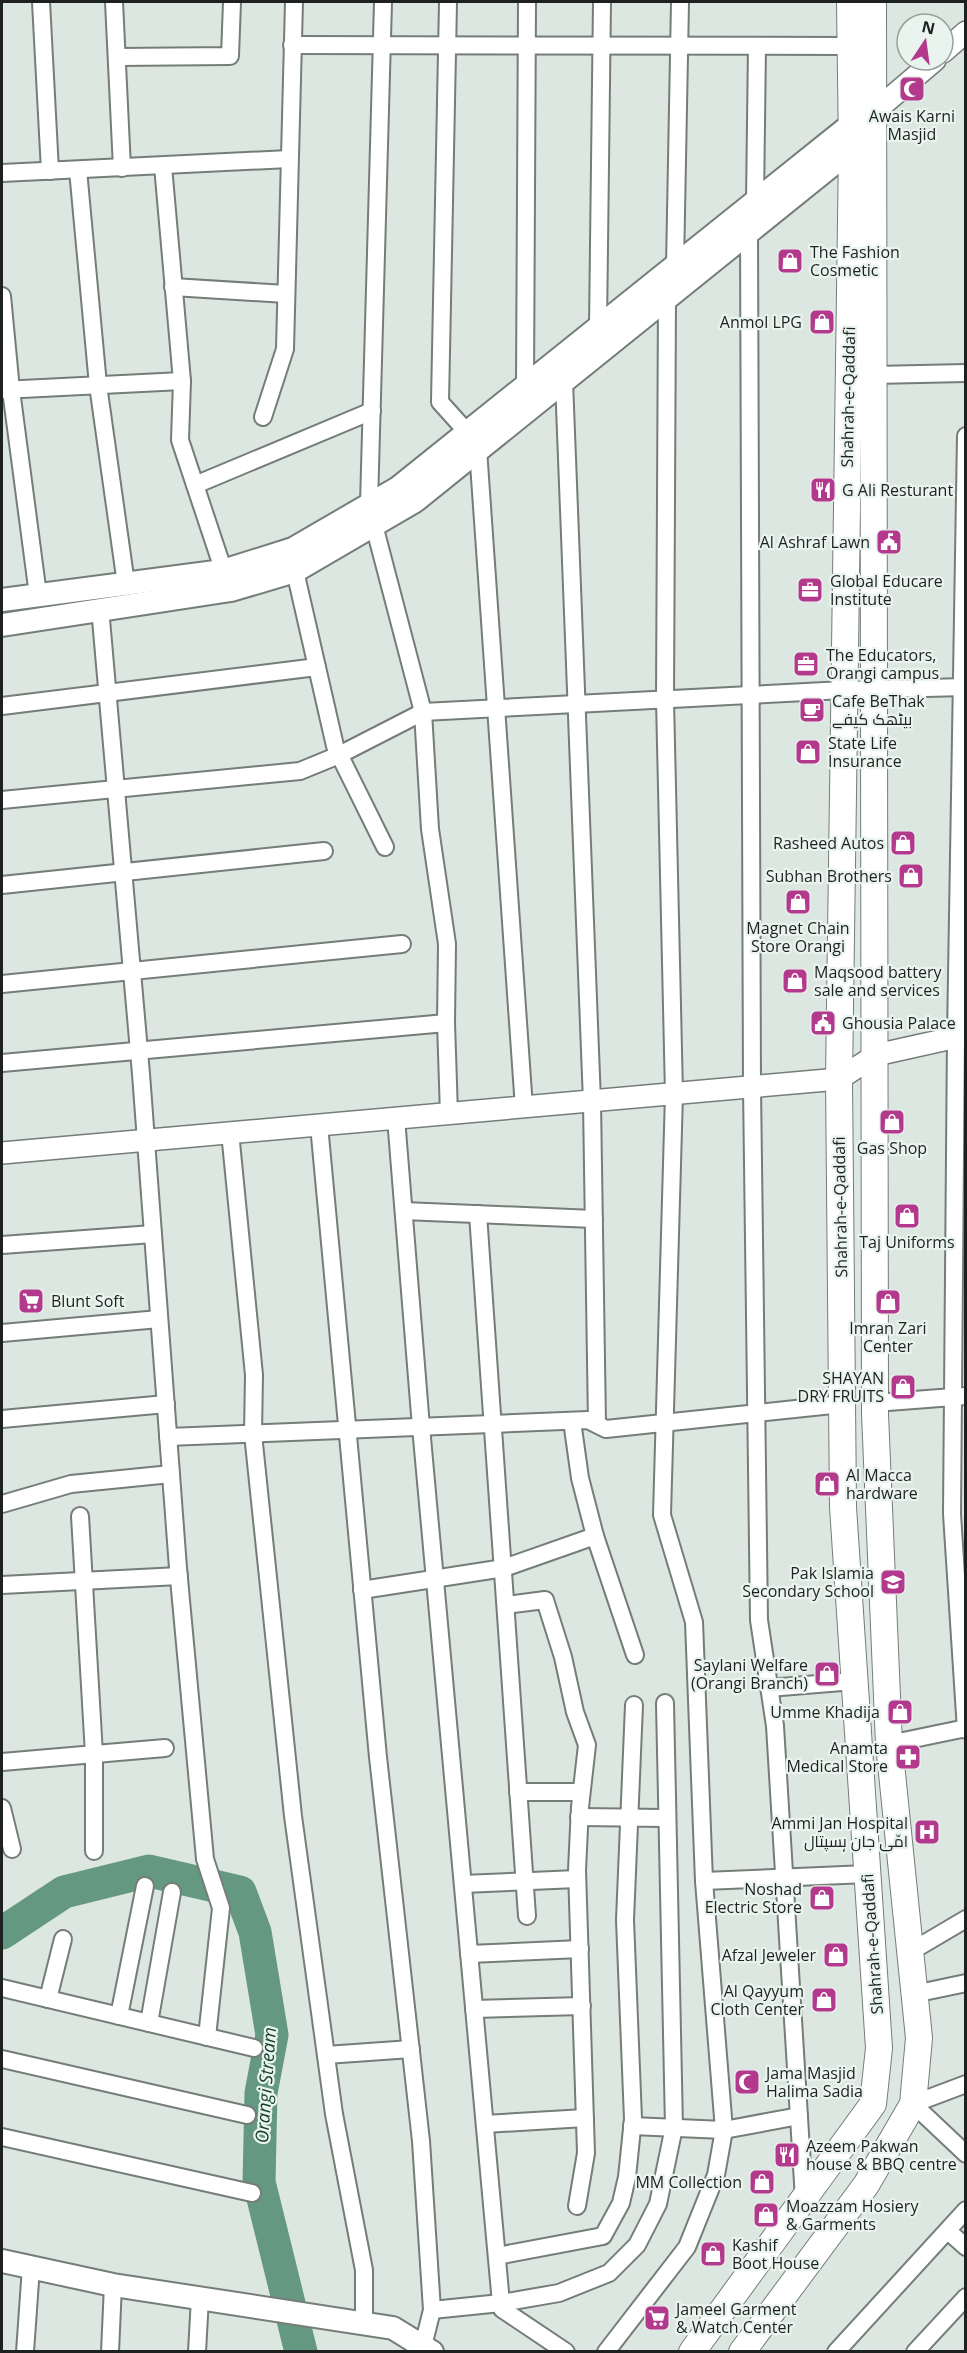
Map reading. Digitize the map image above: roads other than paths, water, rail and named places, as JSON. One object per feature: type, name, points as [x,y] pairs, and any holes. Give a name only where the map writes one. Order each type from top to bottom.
[{"type":"main road","name":"Shahrah-e-Qaddafi","points":[[742,2352],[866,2186],[913,2104],[919,2038],[889,1744],[875,1402],[874,375],[859,128],[850,46],[850,2]]},
{"type":"main road","name":"Shahrah-e-Qaddafi","points":[[692,2352],[873,2104],[879,2048],[843,1508],[839,1079],[844,690],[859,128],[873,2]]},
{"type":"main road","points":[[2,600],[126,584],[227,580],[372,514],[415,501],[525,386],[755,201],[859,128]]},
{"type":"main road","points":[[473,441],[564,381],[749,232],[859,128]]},
{"type":"main road","points":[[2,625],[100,608],[227,580],[295,571],[372,514]]},
{"type":"main road","points":[[2,2261],[113,2285],[393,2328],[428,2349]]},
{"type":"street","points":[[41,2],[50,171]]},
{"type":"street","points":[[114,2],[122,168]]},
{"type":"street","points":[[117,57],[230,56],[232,2]]},
{"type":"street","points":[[263,417],[285,350],[294,2]]},
{"type":"street","points":[[383,2],[372,411],[372,514],[423,712],[430,829],[447,944],[446,1023],[449,1114]]},
{"type":"street","points":[[448,2],[440,402],[473,441],[496,708],[524,1108]]},
{"type":"street","points":[[525,386],[527,2]]},
{"type":"street","points":[[598,327],[602,2]]},
{"type":"street","points":[[606,2352],[687,2247],[716,2175],[724,2130],[704,1881],[694,1622],[662,1515],[674,1094],[665,700],[667,298],[675,266],[680,2]]},
{"type":"street","points":[[292,45],[850,46]]},
{"type":"street","points":[[755,201],[757,46]]},
{"type":"street","points":[[859,128],[922,72]]},
{"type":"street","points":[[2,173],[289,159]]},
{"type":"street","points":[[163,166],[182,381],[180,440],[227,580]]},
{"type":"street","points":[[78,170],[98,385],[126,584]]},
{"type":"street","points":[[749,232],[752,1087],[759,1620],[775,1726],[804,2199]]},
{"type":"street","points":[[174,287],[286,294]]},
{"type":"street","points":[[2,296],[6,390],[38,595]]},
{"type":"street","points":[[874,375],[966,373]]},
{"type":"street","points":[[6,390],[182,381]]},
{"type":"street","points":[[564,381],[592,1102],[597,1424]]},
{"type":"street","points":[[195,485],[372,411]]},
{"type":"street","points":[[889,1744],[965,1729],[952,1514],[959,1397],[966,436]]},
{"type":"street","points":[[295,571],[335,746],[386,847]]},
{"type":"street","points":[[100,608],[139,1050],[179,1576],[205,1859],[221,1908],[207,2037]]},
{"type":"street","points":[[2,706],[317,668]]},
{"type":"street","points":[[2,800],[300,771],[423,712],[844,690],[964,687]]},
{"type":"street","points":[[2,885],[324,851]]},
{"type":"street","points":[[2,984],[402,944]]},
{"type":"street","points":[[2,1063],[446,1023]]},
{"type":"street","points":[[2,1153],[839,1079],[876,1055],[961,1036]]},
{"type":"street","points":[[396,1118],[421,1427],[501,2303],[502,2309],[566,2352]]},
{"type":"street","points":[[319,1125],[379,1768],[421,2141],[432,2310],[428,2349]]},
{"type":"street","points":[[230,1132],[254,1375],[253,1434],[293,1816],[334,2114],[364,2270],[364,2324]]},
{"type":"street","points":[[404,1211],[594,1219]]},
{"type":"street","points":[[478,1214],[526,1916]]},
{"type":"street","points":[[2,1245],[153,1234]]},
{"type":"street","points":[[2,1333],[159,1319]]},
{"type":"street","points":[[875,1402],[959,1397]]},
{"type":"street","points":[[2,1419],[166,1404]]},
{"type":"street","points":[[168,1437],[572,1420],[588,1420],[606,1429],[842,1404]]},
{"type":"street","points":[[572,1420],[580,1478],[595,1536],[635,1655]]},
{"type":"street","points":[[2,1504],[71,1484],[171,1474]]},
{"type":"street","points":[[81,1516],[94,1754],[94,1851]]},
{"type":"street","points":[[362,1590],[504,1568],[595,1536]]},
{"type":"street","points":[[2,1585],[179,1576]]},
{"type":"street","points":[[506,1605],[545,1600],[563,1657],[575,1712],[587,1745],[579,1817],[577,1880],[586,2153],[577,2206]]},
{"type":"street","points":[[769,1688],[854,1682]]},
{"type":"street","points":[[432,2310],[501,2303],[559,2293],[609,2273],[637,2245],[658,2204],[674,2127],[665,1703]]},
{"type":"street","points":[[497,2256],[603,2236],[621,2203],[627,2177],[632,2126],[625,1920],[634,1705]]},
{"type":"street","points":[[2,1762],[165,1748]]},
{"type":"street","points":[[518,1792],[581,1792]]},
{"type":"street","points":[[2,1808],[12,1849]]},
{"type":"street","points":[[579,1817],[666,1818]]},
{"type":"street","points":[[704,1881],[867,1874]]},
{"type":"street","points":[[463,1884],[577,1880]]},
{"type":"street","points":[[119,2016],[145,1886]]},
{"type":"street","points":[[149,2023],[172,1892]]},
{"type":"street","points":[[910,1952],[966,1919]]},
{"type":"street","points":[[48,1999],[63,1939]]},
{"type":"street","points":[[469,1954],[580,1949]]},
{"type":"street","points":[[914,1994],[966,1983]]},
{"type":"street","points":[[2,1988],[254,2048]]},
{"type":"street","points":[[474,2009],[582,2006]]},
{"type":"street","points":[[326,2055],[411,2049]]},
{"type":"street","points":[[2,2059],[247,2115]]},
{"type":"street","points":[[966,2084],[913,2104],[966,2154]]},
{"type":"street","points":[[632,2126],[724,2130],[799,2116]]},
{"type":"street","points":[[485,2124],[585,2118]]},
{"type":"street","points":[[2,2137],[252,2193]]},
{"type":"street","points":[[836,2352],[966,2210]]},
{"type":"street","points":[[948,2231],[966,2247]]},
{"type":"street","points":[[25,2352],[31,2267]]},
{"type":"street","points":[[110,2352],[113,2285]]},
{"type":"street","points":[[915,2352],[966,2297]]},
{"type":"street","points":[[197,2352],[200,2298]]},
{"type":"waterway","name":"Orangi Stream","points":[[2,1933],[64,1892],[149,1871],[240,1892],[255,1932],[272,2035],[261,2093],[259,2182],[301,2352]]},
{"type":"place","name":"Awais Karni Masjid","points":[[912,89]]},
{"type":"place","name":"The Fashion Cosmetic","points":[[790,261]]},
{"type":"place","name":"Anmol LPG","points":[[822,322]]},
{"type":"place","name":"G Ali Resturant","points":[[823,490]]},
{"type":"place","name":"Al Ashraf Lawn","points":[[889,542]]},
{"type":"place","name":"Global Educare Institute","points":[[810,590]]},
{"type":"place","name":"The Educators, Orangi campus","points":[[806,664]]},
{"type":"place","name":"Cafe BeThak بیٹھک کیفے","points":[[812,710]]},
{"type":"place","name":"State Life Insurance","points":[[808,752]]},
{"type":"place","name":"Rasheed Autos","points":[[903,843]]},
{"type":"place","name":"Subhan Brothers","points":[[911,876]]},
{"type":"place","name":"Magnet Chain Store Orangi","points":[[798,902]]},
{"type":"place","name":"Maqsood battery sale and services","points":[[795,981]]},
{"type":"place","name":"Ghousia Palace","points":[[823,1023]]},
{"type":"place","name":"Gas Shop","points":[[892,1122]]},
{"type":"place","name":"Taj Uniforms","points":[[907,1216]]},
{"type":"place","name":"Blunt Soft","points":[[31,1301]]},
{"type":"place","name":"Imran Zari Center","points":[[888,1302]]},
{"type":"place","name":"SHAYAN DRY FRUITS","points":[[903,1387]]},
{"type":"place","name":"Al Macca hardware","points":[[827,1484]]},
{"type":"place","name":"Pak Islamia Secondary School","points":[[893,1582]]},
{"type":"place","name":"Saylani Welfare (Orangi Branch)","points":[[827,1674]]},
{"type":"place","name":"Umme Khadija","points":[[900,1712]]},
{"type":"place","name":"Anamta Medical Store","points":[[908,1757]]},
{"type":"place","name":"Ammi Jan Hospital امّی جان ہسپتال","points":[[927,1832]]},
{"type":"place","name":"Noshad Electric Store","points":[[822,1898]]},
{"type":"place","name":"Afzal Jeweler","points":[[836,1955]]},
{"type":"place","name":"Al Qayyum Cloth Center","points":[[824,2000]]},
{"type":"place","name":"Jama Masjid Halima Sadia","points":[[747,2082]]},
{"type":"place","name":"Azeem Pakwan house & BBQ centre","points":[[787,2155]]},
{"type":"place","name":"MM Collection","points":[[762,2182]]},
{"type":"place","name":"Moazzam Hosiery & Garments","points":[[766,2215]]},
{"type":"place","name":"Kashif Boot House","points":[[713,2254]]},
{"type":"place","name":"Jameel Garment & Watch Center","points":[[657,2318]]}]
